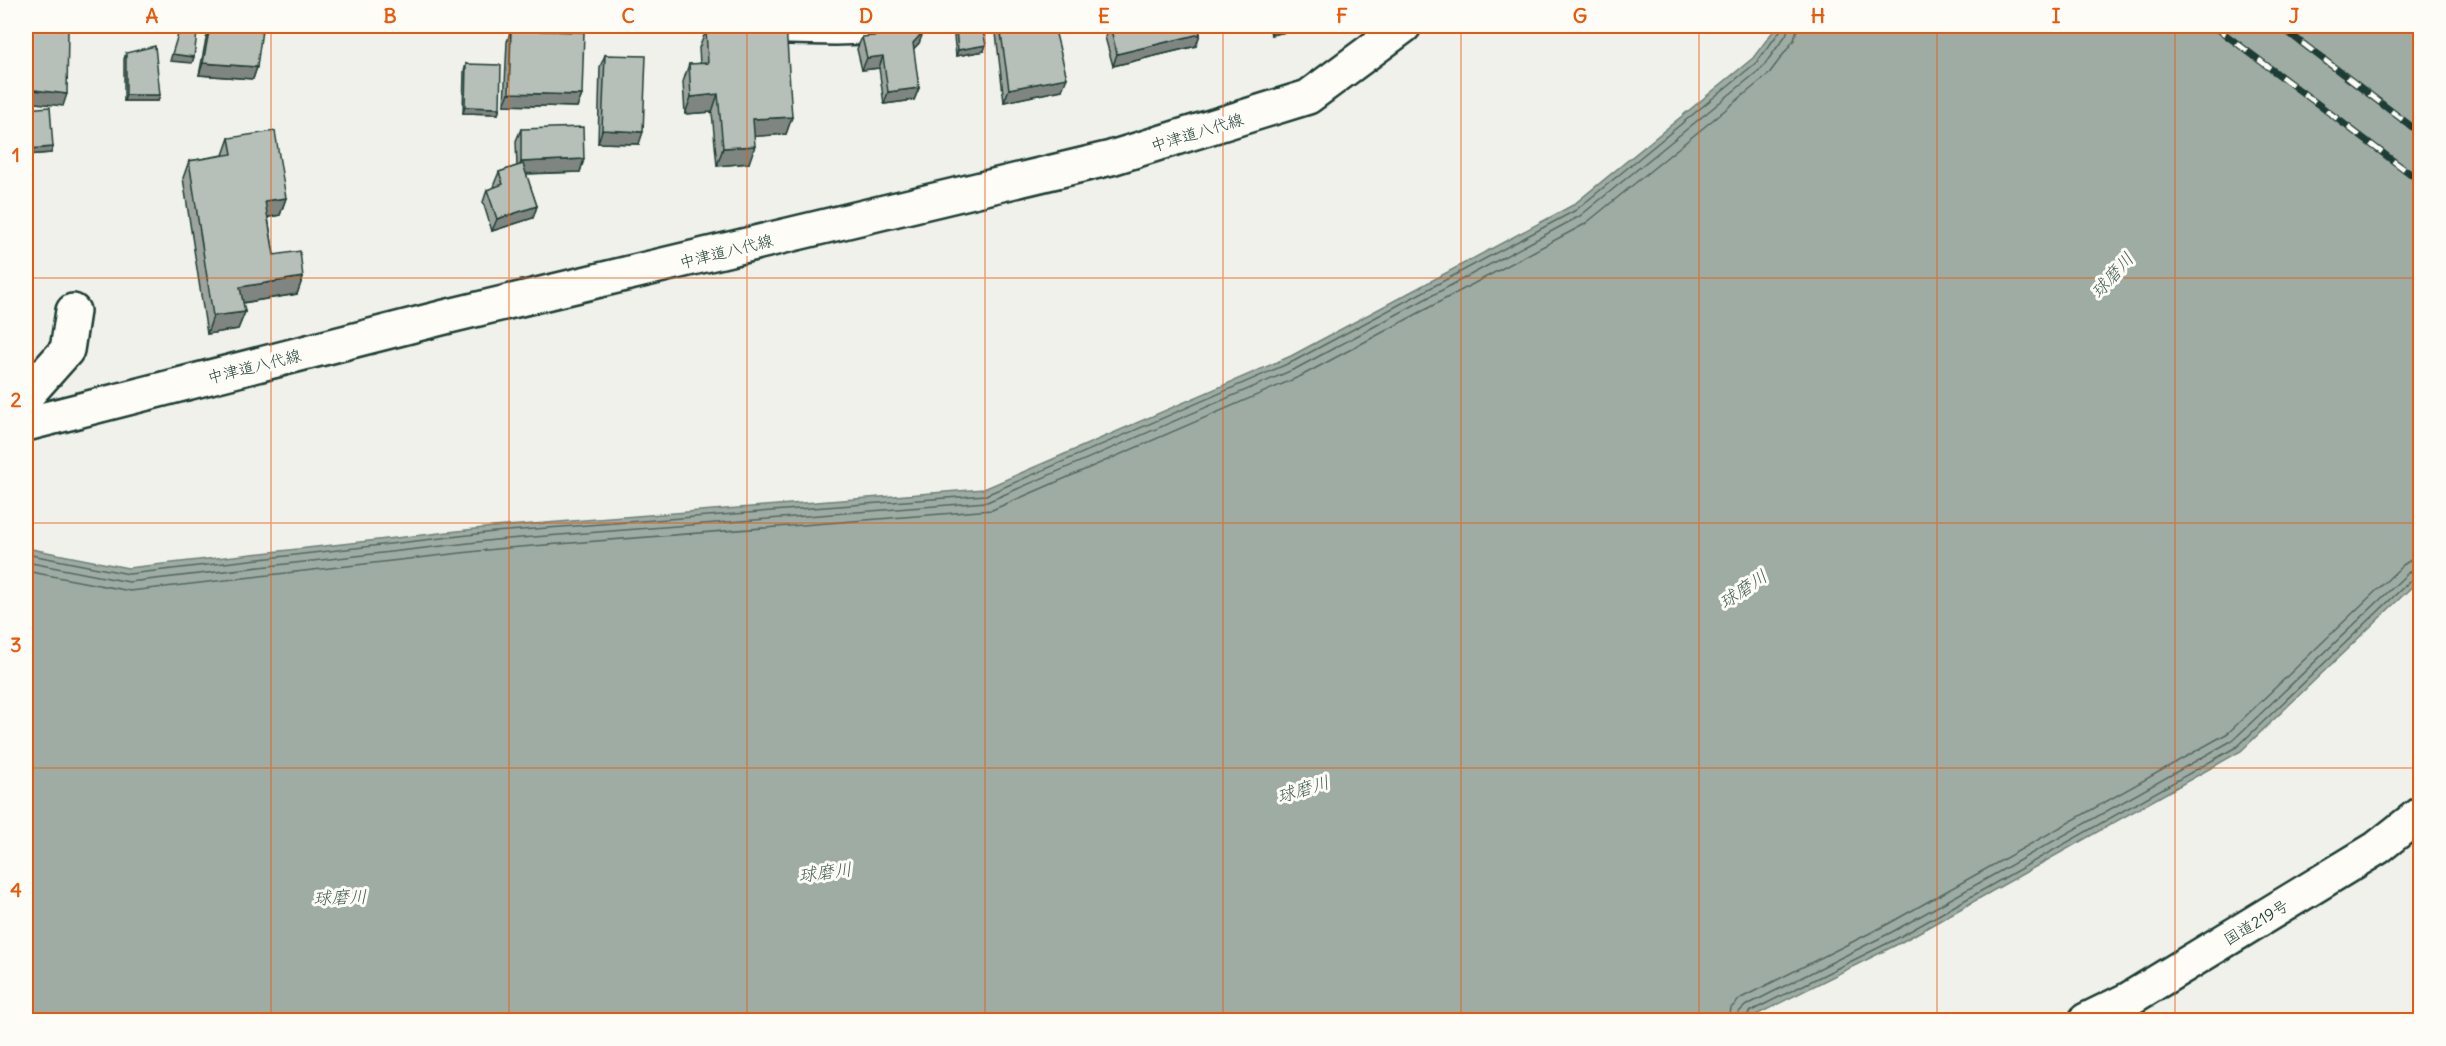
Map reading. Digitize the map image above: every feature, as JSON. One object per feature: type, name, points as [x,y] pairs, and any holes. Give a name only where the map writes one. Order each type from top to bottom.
[{"type":"main road","points":[[742,26],[835,28],[897,26]]},
{"type":"main road","name":"中津道八代線","points":[[26,424],[445,317],[1111,158],[1308,97],[1404,26]]},
{"type":"main road","points":[[26,396],[67,350],[73,311]]},
{"type":"main road","name":"国道219号","points":[[2086,1020],[2129,999],[2367,854],[2421,814]]},
{"type":"water","name":"球磨川","points":[[1777,26],[2420,26],[2420,579],[2241,751],[1898,944],[1746,1020],[26,1020],[26,548],[128,568],[493,527],[984,489],[1291,356],[1573,205],[1753,58]]},
{"type":"building","points":[[210,26],[262,30],[257,67],[203,63]]},
{"type":"building","points":[[786,26],[792,117],[753,119],[755,146],[723,148],[718,94],[691,97],[689,64],[708,63],[706,31]]},
{"type":"building","points":[[982,26],[986,45],[958,50],[956,30]]},
{"type":"building","points":[[1000,26],[1054,26],[1067,78],[1009,89]]},
{"type":"building","points":[[1110,26],[1198,26],[1200,34],[1117,54]]},
{"type":"building","points":[[26,27],[68,30],[67,94],[26,89]]},
{"type":"building","points":[[511,30],[584,32],[582,95],[509,93]]},
{"type":"building","points":[[179,31],[197,33],[194,57],[172,54]]},
{"type":"building","points":[[924,31],[913,43],[919,88],[888,92],[883,56],[867,58],[862,37]]},
{"type":"building","points":[[155,46],[160,95],[126,95],[126,53]]},
{"type":"building","points":[[605,55],[646,56],[643,132],[602,130]]},
{"type":"building","points":[[466,64],[501,65],[500,108],[465,107]]},
{"type":"building","points":[[50,107],[53,147],[29,149],[26,109]]},
{"type":"building","points":[[583,127],[584,159],[521,162],[521,129]]},
{"type":"building","points":[[275,131],[286,198],[265,201],[274,255],[300,251],[303,277],[240,287],[245,312],[213,316],[189,161],[232,154],[229,138]]},
{"type":"building","points":[[523,164],[537,206],[497,219],[487,190],[503,184],[499,172]]},
{"type":"railway","points":[[2214,26],[2420,181]]},
{"type":"railway","points":[[2280,26],[2420,133]]}]
